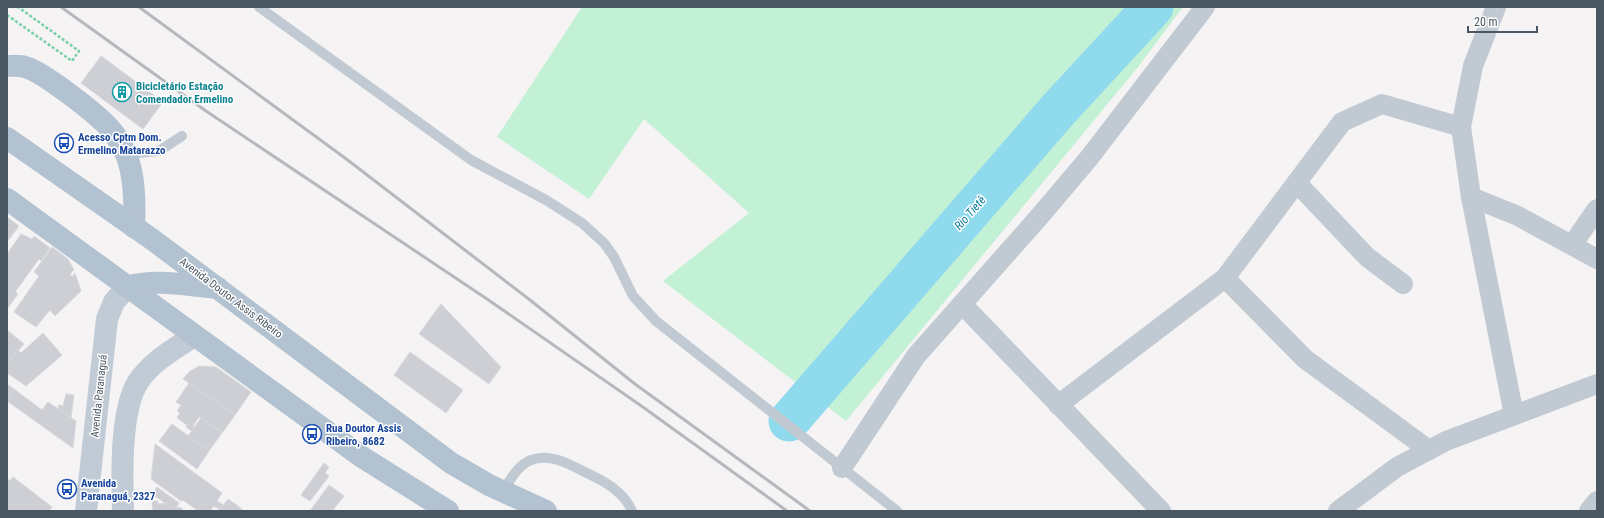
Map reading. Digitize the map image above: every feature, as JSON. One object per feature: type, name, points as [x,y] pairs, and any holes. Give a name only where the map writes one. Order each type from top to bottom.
[{"type":"main road","points":[[7,66],[24,66],[33,69],[80,103],[111,130],[126,154],[134,190],[134,227]]},
{"type":"main road","name":"Avenida Doutor Assis Ribeiro","points":[[7,138],[218,288],[396,424],[451,463],[503,491],[546,511]]},
{"type":"main road","points":[[7,199],[362,458],[448,511]]},
{"type":"main road","points":[[127,287],[138,284],[160,282],[218,288]]},
{"type":"main road","name":"Avenida Paranaguá","points":[[86,511],[108,319],[114,302],[127,287]]},
{"type":"main road","points":[[123,511],[124,444],[127,413],[131,396],[138,382],[153,365],[194,336]]},
{"type":"street","points":[[842,468],[916,356],[1089,158],[1205,7]]},
{"type":"street","points":[[1496,7],[1473,66],[1461,127],[1470,197],[1514,415]]},
{"type":"street","points":[[1058,405],[1225,278],[1342,122],[1382,104],[1461,127]]},
{"type":"street","points":[[1297,183],[1368,257],[1403,284]]},
{"type":"street","points":[[1470,197],[1518,216],[1597,259]]},
{"type":"street","points":[[1572,245],[1597,209]]},
{"type":"street","points":[[1225,278],[1305,359],[1429,450]]},
{"type":"street","points":[[962,304],[1161,511]]},
{"type":"street","points":[[1338,511],[1397,467],[1446,441],[1597,384]]},
{"type":"street","points":[[1589,511],[1597,501]]},
{"type":"lane","points":[[258,7],[471,160],[546,200],[582,223],[604,243],[614,257],[634,296],[656,321],[897,511]]},
{"type":"lane","points":[[126,154],[159,151],[182,136]]},
{"type":"lane","points":[[503,491],[525,463],[539,459],[554,459],[564,462],[609,484],[627,501],[632,511]]},
{"type":"path","points":[[7,14],[72,61],[79,51],[18,7]]},
{"type":"green space","points":[[582,7],[1183,7],[1138,67],[846,421],[663,281],[749,213],[644,119],[589,199],[497,137]]},
{"type":"building","name":"Bicicletário Estação Comendador Ermelino","points":[[101,56],[163,102],[143,129],[81,83]]},
{"type":"building","points":[[7,217],[19,226],[7,242]]},
{"type":"building","points":[[21,234],[32,239],[34,236],[50,248],[41,261],[39,259],[15,292],[18,294],[7,309],[7,254]]},
{"type":"building","points":[[52,247],[68,259],[74,270],[70,274],[72,277],[75,273],[81,291],[55,316],[50,310],[36,327],[14,312],[39,276],[34,272]]},
{"type":"building","points":[[441,304],[501,367],[489,384],[419,334]]},
{"type":"building","points":[[7,330],[24,344],[12,358],[7,355]]},
{"type":"building","points":[[43,333],[62,355],[26,386],[7,373],[7,364],[18,350],[21,353]]},
{"type":"building","points":[[410,352],[463,390],[446,413],[394,375]]},
{"type":"building","points":[[7,355],[12,358],[7,364]]},
{"type":"building","points":[[199,366],[216,367],[251,392],[235,415],[183,379],[189,372]]},
{"type":"building","points":[[189,383],[235,415],[222,433],[199,417],[193,426],[192,431],[186,427],[187,425],[177,418],[180,413],[177,411],[181,405],[176,402]]},
{"type":"building","points":[[7,384],[14,389],[7,398]]},
{"type":"building","points":[[14,389],[42,410],[48,402],[76,421],[73,448],[7,401],[7,398]]},
{"type":"building","points":[[66,394],[74,395],[71,418],[58,409],[59,405],[63,406]]},
{"type":"building","points":[[201,418],[222,433],[209,451],[188,436]]},
{"type":"building","points":[[172,424],[209,451],[197,469],[159,441]]},
{"type":"building","points":[[155,444],[222,493],[217,501],[224,505],[220,510],[214,506],[210,511],[198,511],[183,500],[181,501],[151,479]]},
{"type":"building","points":[[324,463],[329,467],[325,473],[329,476],[310,501],[301,495]]},
{"type":"building","points":[[13,477],[52,507],[49,511],[7,511],[7,479],[10,481]]},
{"type":"building","points":[[329,485],[344,496],[332,511],[310,511]]},
{"type":"building","points":[[157,487],[179,503],[176,508],[168,506],[167,503],[152,494]]},
{"type":"building","points":[[228,499],[238,506],[244,511],[219,511]]},
{"type":"building","points":[[152,501],[158,501],[158,504],[167,503],[168,506],[182,508],[183,511],[153,511]]},
{"type":"waterway","name":"Rio Tietê","points":[[789,421],[1058,110],[1153,7]]},
{"type":"railway","points":[[61,7],[206,111],[487,299],[640,405],[787,511]]},
{"type":"railway","points":[[139,7],[345,158],[530,300],[635,384],[810,511]]},
{"type":"place","name":"Bicicletário Estação Comendador Ermelino","points":[[122,92]]},
{"type":"place","name":"Acesso Cptm Dom. Ermelino Matarazzo","points":[[64,143]]},
{"type":"place","name":"Rua Doutor Assis Ribeiro, 8682","points":[[312,434]]},
{"type":"place","name":"Avenida Paranaguá, 2327","points":[[67,489]]}]
